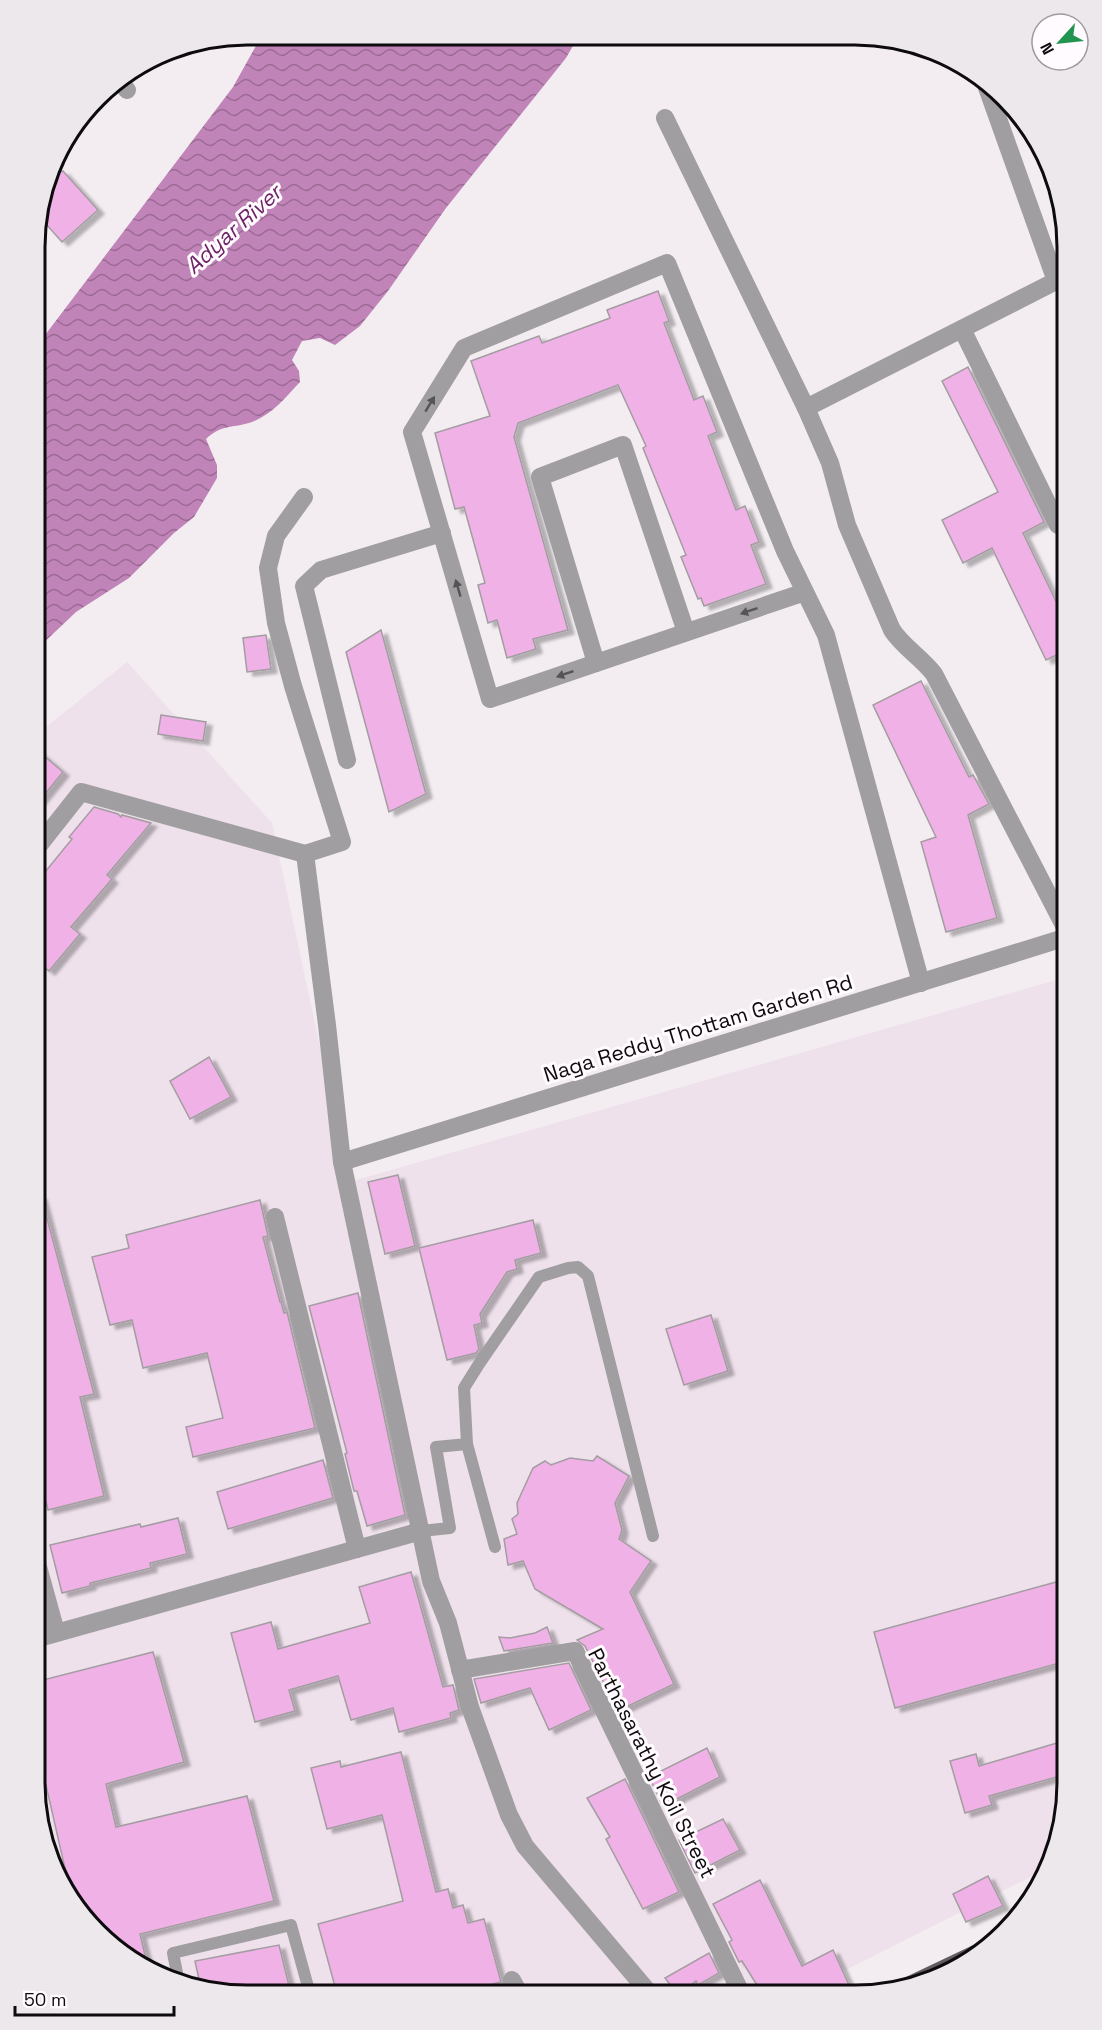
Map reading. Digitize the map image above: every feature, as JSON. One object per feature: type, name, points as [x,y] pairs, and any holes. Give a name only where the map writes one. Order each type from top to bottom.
[{"type":"street","points":[[806,408],[1056,281],[991,98]]},
{"type":"street","points":[[665,118],[806,408],[830,463],[847,525],[892,630],[897,638],[922,659],[934,674],[1057,913]]},
{"type":"street","points":[[805,592],[490,699],[412,432],[464,348],[667,263],[785,551],[826,634],[921,982]]},
{"type":"street","points":[[962,329],[1057,523]]},
{"type":"street","points":[[596,663],[540,477],[623,445],[686,632]]},
{"type":"street","points":[[45,838],[81,792],[305,854],[342,842],[293,686],[276,623],[268,568],[276,536],[304,498]]},
{"type":"street","points":[[347,760],[304,586],[321,570],[442,533]]},
{"type":"street","points":[[305,854],[342,1162],[431,1581],[448,1623],[470,1707],[509,1815],[525,1846],[643,1985]]},
{"type":"street","name":"Naga Reddy Thottam Garden Rd","points":[[342,1162],[1057,940]]},
{"type":"street","points":[[275,1217],[357,1549]]},
{"type":"street","points":[[45,1636],[421,1531]]},
{"type":"street","points":[[45,1592],[56,1632]]},
{"type":"street","name":"Parthasarathy Koil Street","points":[[460,1670],[575,1651],[737,1985]]},
{"type":"lane","points":[[495,1547],[467,1444],[464,1388],[539,1277],[578,1267],[588,1276],[653,1536]]},
{"type":"lane","points":[[421,1531],[450,1528],[436,1447],[467,1444]]},
{"type":"lane","points":[[177,1972],[173,1953],[291,1925],[308,1985]]},
{"type":"shaded area","points":[[127,662],[272,823],[349,1182],[1057,980],[1057,1796],[1046,1848],[1035,1875],[816,1985],[247,1985],[221,1983],[170,1970],[146,1958],[114,1935],[95,1916],[79,1895],[56,1848],[45,1796],[45,728]]},
{"type":"water","name":"Adyar River","points":[[256,45],[573,45],[566,58],[446,208],[388,291],[360,326],[335,345],[320,338],[302,341],[292,360],[299,371],[300,382],[283,400],[257,420],[221,429],[206,439],[217,465],[217,478],[194,517],[174,533],[129,578],[76,612],[45,641],[45,335],[233,87]]},
{"type":"building","points":[[63,171],[98,210],[62,242],[47,225],[59,173]]},
{"type":"building","points":[[658,291],[669,321],[664,323],[694,400],[703,396],[717,432],[708,436],[736,510],[745,506],[759,542],[751,545],[766,584],[704,606],[701,598],[698,599],[681,557],[686,555],[643,448],[646,446],[618,385],[518,423],[514,437],[568,630],[533,639],[536,649],[507,658],[497,620],[488,623],[478,585],[485,583],[464,507],[455,509],[435,433],[490,416],[471,361],[539,336],[542,343],[610,318],[607,310]]},
{"type":"building","points":[[968,367],[1044,522],[1023,533],[1057,603],[1057,655],[1046,660],[992,548],[963,563],[942,520],[998,492],[942,381]]},
{"type":"building","points":[[381,630],[426,794],[389,812],[346,652]]},
{"type":"building","points":[[266,635],[271,669],[247,672],[243,638]]},
{"type":"building","points":[[921,681],[969,777],[973,775],[989,804],[968,815],[997,918],[946,932],[921,842],[936,837],[873,705]]},
{"type":"building","points":[[161,715],[206,722],[203,741],[158,734]]},
{"type":"building","points":[[45,757],[63,772],[45,794]]},
{"type":"building","points":[[94,807],[121,817],[122,815],[151,823],[107,875],[112,879],[71,927],[80,934],[49,971],[45,968],[45,872],[72,839],[69,837]]},
{"type":"building","points":[[209,1057],[231,1097],[190,1119],[170,1081]]},
{"type":"building","points":[[398,1175],[415,1246],[385,1254],[368,1182]]},
{"type":"building","points":[[260,1200],[268,1236],[263,1237],[280,1302],[284,1313],[287,1312],[315,1428],[193,1457],[186,1427],[223,1418],[207,1353],[143,1368],[132,1320],[110,1325],[92,1257],[129,1248],[126,1235]]},
{"type":"building","points":[[45,1211],[94,1394],[80,1397],[104,1496],[48,1510],[45,1498]]},
{"type":"building","points":[[533,1220],[541,1253],[515,1260],[517,1269],[507,1272],[480,1314],[482,1323],[474,1325],[479,1349],[476,1353],[447,1360],[419,1248]]},
{"type":"building","points":[[358,1293],[405,1515],[367,1526],[357,1491],[354,1491],[345,1454],[347,1453],[309,1306]]},
{"type":"building","points":[[711,1315],[728,1371],[684,1385],[666,1329]]},
{"type":"building","points":[[597,1456],[629,1476],[615,1503],[622,1530],[619,1539],[651,1561],[630,1592],[674,1684],[618,1711],[585,1646],[577,1640],[603,1629],[535,1589],[523,1561],[508,1565],[504,1539],[517,1534],[512,1519],[518,1514],[517,1503],[533,1468],[545,1461],[551,1465],[570,1458],[593,1461]]},
{"type":"building","points":[[323,1460],[333,1498],[228,1529],[217,1492]]},
{"type":"building","points":[[178,1518],[187,1554],[150,1563],[151,1568],[90,1583],[90,1586],[62,1593],[50,1545],[140,1524],[141,1527]]},
{"type":"building","points":[[411,1572],[443,1687],[453,1685],[459,1710],[450,1713],[451,1718],[399,1732],[393,1708],[351,1720],[338,1676],[289,1690],[295,1711],[255,1722],[231,1633],[271,1622],[278,1649],[370,1623],[359,1587]]},
{"type":"building","points":[[1057,1582],[1057,1664],[895,1708],[874,1632]]},
{"type":"building","points":[[547,1627],[553,1643],[504,1651],[499,1637],[510,1638],[535,1633]]},
{"type":"building","points":[[153,1652],[184,1762],[106,1784],[116,1827],[247,1796],[274,1901],[140,1934],[146,1958],[114,1935],[79,1895],[66,1871],[45,1781],[45,1679]]},
{"type":"building","points":[[569,1663],[591,1710],[549,1730],[530,1688],[481,1703],[474,1679]]},
{"type":"building","points":[[1057,1743],[1057,1777],[989,1796],[992,1805],[965,1813],[950,1761],[976,1754],[979,1766]]},
{"type":"building","points":[[707,1748],[720,1777],[663,1806],[649,1777]]},
{"type":"building","points":[[401,1752],[436,1892],[448,1889],[453,1908],[463,1905],[468,1923],[484,1919],[501,1982],[489,1985],[335,1985],[318,1924],[403,1901],[382,1815],[327,1829],[311,1768],[340,1761],[341,1767]]},
{"type":"building","points":[[625,1779],[679,1892],[643,1909],[606,1839],[610,1837],[587,1798]]},
{"type":"building","points":[[723,1819],[740,1850],[695,1873],[679,1840]]},
{"type":"building","points":[[988,1876],[1003,1906],[966,1922],[953,1894]]},
{"type":"building","points":[[760,1880],[802,1966],[833,1950],[849,1985],[757,1985],[742,1961],[739,1962],[729,1942],[732,1940],[713,1904]]},
{"type":"building","points":[[279,1945],[289,1985],[247,1985],[199,1979],[195,1961]]},
{"type":"building","points":[[709,1953],[719,1973],[698,1985],[696,1981],[691,1985],[670,1985],[665,1978]]}]
